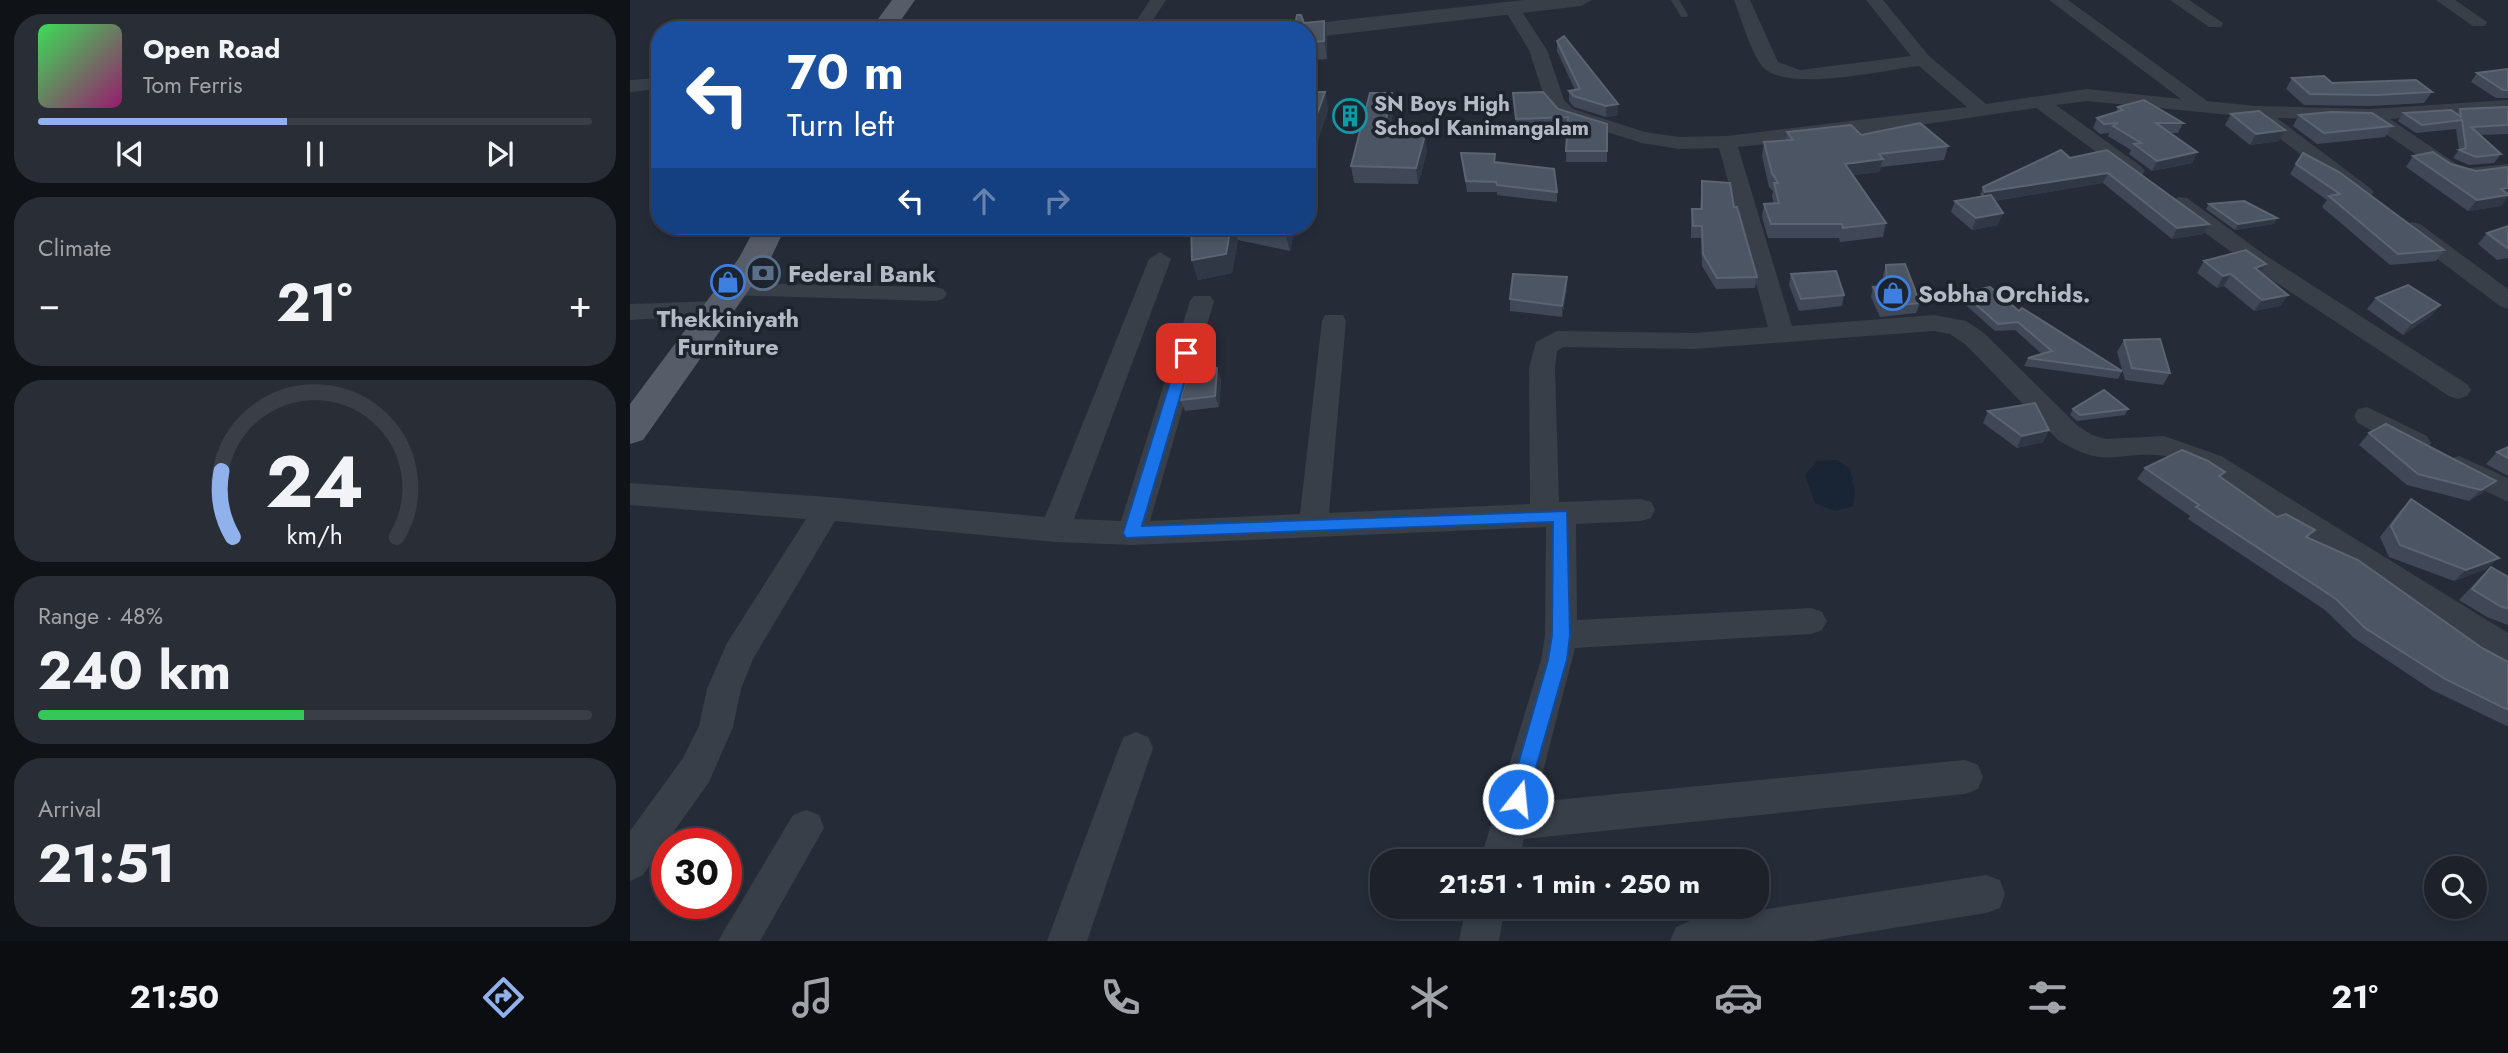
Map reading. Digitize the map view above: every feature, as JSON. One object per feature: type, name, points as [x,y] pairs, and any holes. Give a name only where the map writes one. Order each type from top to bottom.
[{"type":"main road","points":[[889,21],[904,0]]},
{"type":"main road","points":[[630,431],[754,260],[766,235]]},
{"type":"street","points":[[1145,21],[1158,0]]},
{"type":"street","points":[[1316,30],[1474,6],[1511,7],[1581,0]]},
{"type":"street","points":[[1742,0],[1770,65],[1783,72],[1800,75],[1923,60]]},
{"type":"street","points":[[1874,0],[1923,60],[1981,109]]},
{"type":"street","points":[[2057,0],[2202,105]]},
{"type":"street","points":[[2178,0],[2216,23]]},
{"type":"street","points":[[2444,0],[2479,22]]},
{"type":"street","points":[[1511,7],[1538,50],[1555,102],[1566,113],[1642,137],[1679,143],[1727,142],[2038,101],[2109,96],[2256,112],[2370,115],[2508,106]]},
{"type":"street","points":[[630,86],[651,84]]},
{"type":"street","points":[[2038,101],[2257,260],[2458,390]]},
{"type":"street","points":[[2256,112],[2378,203]]},
{"type":"street","points":[[2370,115],[2451,169],[2468,174],[2508,170]]},
{"type":"street","points":[[1727,142],[1782,335]]},
{"type":"street","points":[[2398,218],[2502,291]]},
{"type":"street","points":[[1055,530],[1160,259]]},
{"type":"street","points":[[630,312],[725,299],[935,294]]},
{"type":"street","points":[[1132,533],[1202,301]]},
{"type":"street","points":[[1313,526],[1334,321]]},
{"type":"street","points":[[1503,849],[1557,660],[1561,635],[1542,368],[1545,348],[1557,339],[1577,337],[1694,341],[1934,323],[1957,327],[1975,338],[2068,433],[2084,444],[2109,452],[2163,446],[2211,463],[2483,637],[2508,648]]},
{"type":"street","points":[[2367,416],[2508,491]]},
{"type":"street","points":[[630,494],[828,508],[1055,530],[1132,533],[1641,510]]},
{"type":"street","points":[[630,862],[696,770],[716,727],[724,689],[739,653],[828,508]]},
{"type":"street","points":[[1561,635],[1811,621]]},
{"type":"street","points":[[1067,941],[1136,748]]},
{"type":"street","points":[[1511,822],[1965,777]]},
{"type":"street","points":[[738,941],[806,828]]},
{"type":"street","points":[[1690,941],[1986,894]]},
{"type":"street","points":[[1479,941],[1483,919]]},
{"type":"lane","points":[[1675,0],[1684,15]]},
{"type":"water","points":[[1837,460],[1850,469],[1855,491],[1853,506],[1835,511],[1815,503],[1805,475],[1817,461]]},
{"type":"building","points":[[1297,15],[1301,15],[1303,21],[1296,21]]},
{"type":"building","points":[[1324,21],[1324,41],[1316,42],[1316,22]]},
{"type":"building","points":[[1564,36],[1618,104],[1606,106],[1574,96],[1569,91],[1580,89],[1557,41]]},
{"type":"building","points":[[2508,69],[2508,90],[2503,90],[2477,73]]},
{"type":"building","points":[[2324,76],[2332,83],[2416,80],[2432,92],[2310,94],[2292,78]]},
{"type":"building","points":[[1316,92],[1325,92],[1316,117]]},
{"type":"building","points":[[1543,92],[1558,109],[1607,124],[1607,151],[1566,151],[1568,117],[1516,119],[1513,93]]},
{"type":"building","points":[[1370,93],[1392,93],[1383,132],[1425,135],[1416,168],[1351,166]]},
{"type":"building","points":[[2144,100],[2183,123],[2156,123],[2197,152],[2157,161],[2134,144],[2141,143],[2113,126],[2118,123],[2104,124],[2097,118],[2123,110],[2118,107]]},
{"type":"building","points":[[2508,107],[2508,125],[2471,127],[2501,154],[2476,157],[2459,150],[2466,148],[2462,120],[2422,125],[2404,113],[2451,110],[2461,117],[2460,109]]},
{"type":"building","points":[[2259,111],[2285,130],[2256,134],[2231,114]]},
{"type":"building","points":[[2331,112],[2372,113],[2392,126],[2324,133],[2299,115]]},
{"type":"building","points":[[1920,123],[1948,146],[1879,154],[1883,159],[1845,164],[1886,223],[1843,228],[1842,224],[1771,224],[1764,204],[1779,203],[1774,183],[1778,183],[1772,173],[1764,142],[1793,140],[1787,132],[1851,125],[1861,135]]},
{"type":"building","points":[[2061,150],[2070,158],[2107,150],[2209,224],[2177,228],[2108,173],[1985,192],[1983,187]]},
{"type":"building","points":[[2433,152],[2451,164],[2476,171],[2508,167],[2508,188],[2501,189],[2508,195],[2477,200],[2413,156]]},
{"type":"building","points":[[1461,153],[1495,154],[1494,162],[1554,169],[1557,192],[1497,185],[1496,182],[1466,181]]},
{"type":"building","points":[[2303,153],[2339,172],[2444,250],[2398,254],[2329,196],[2340,194],[2296,164]]},
{"type":"building","points":[[1702,181],[1730,183],[1734,207],[1737,207],[1757,277],[1717,278],[1703,254],[1702,226],[1693,226],[1692,209],[1702,209]]},
{"type":"building","points":[[1991,195],[2003,213],[1976,218],[1955,201]]},
{"type":"building","points":[[2244,201],[2277,218],[2238,224],[2209,204]]},
{"type":"building","points":[[2508,226],[2508,248],[2487,233]]},
{"type":"building","points":[[1191,235],[1229,235],[1226,254],[1192,260]]},
{"type":"building","points":[[2246,250],[2266,264],[2255,268],[2288,295],[2262,300],[2231,274],[2223,276],[2204,261]]},
{"type":"building","points":[[1905,264],[1920,303],[1883,307],[1873,287],[1887,286],[1886,265]]},
{"type":"building","points":[[1836,271],[1844,295],[1801,299],[1791,274]]},
{"type":"building","points":[[1513,274],[1567,277],[1562,306],[1510,299]]},
{"type":"building","points":[[2408,285],[2440,305],[2412,323],[2376,298]]},
{"type":"building","points":[[1990,287],[2019,311],[2022,308],[2122,371],[2028,358],[2052,351],[2018,322],[1998,324],[1962,292]]},
{"type":"building","points":[[2160,339],[2170,373],[2132,368],[2124,340]]},
{"type":"building","points":[[1217,368],[1215,396],[1180,400],[1189,371]]},
{"type":"building","points":[[2104,390],[2128,409],[2080,415],[2073,409]]},
{"type":"building","points":[[2035,403],[2049,430],[2022,436],[1988,411]]},
{"type":"building","points":[[2386,424],[2496,481],[2481,490],[2418,474],[2369,433]]},
{"type":"building","points":[[2508,447],[2508,458],[2497,452]]},
{"type":"building","points":[[2182,450],[2225,472],[2219,476],[2277,517],[2286,514],[2315,530],[2306,537],[2358,560],[2482,648],[2508,662],[2508,710],[2445,679],[2365,628],[2336,599],[2196,507],[2199,505],[2145,468]]},
{"type":"building","points":[[2411,499],[2499,558],[2466,570],[2400,545],[2391,526]]},
{"type":"building","points":[[2491,567],[2508,577],[2508,609],[2472,589]]},
{"type":"place","name":"SN Boys High School Kanimangalam","points":[[1350,116]]},
{"type":"place","name":"Federal Bank","points":[[763,273]]},
{"type":"place","name":"Thekkiniyath Furniture","points":[[728,282]]},
{"type":"place","name":"Sobha Orchids.","points":[[1893,293]]},
{"type":"route","points":[[1186,353],[1132,533],[1562,515],[1561,635],[1557,660],[1518,799]]}]
